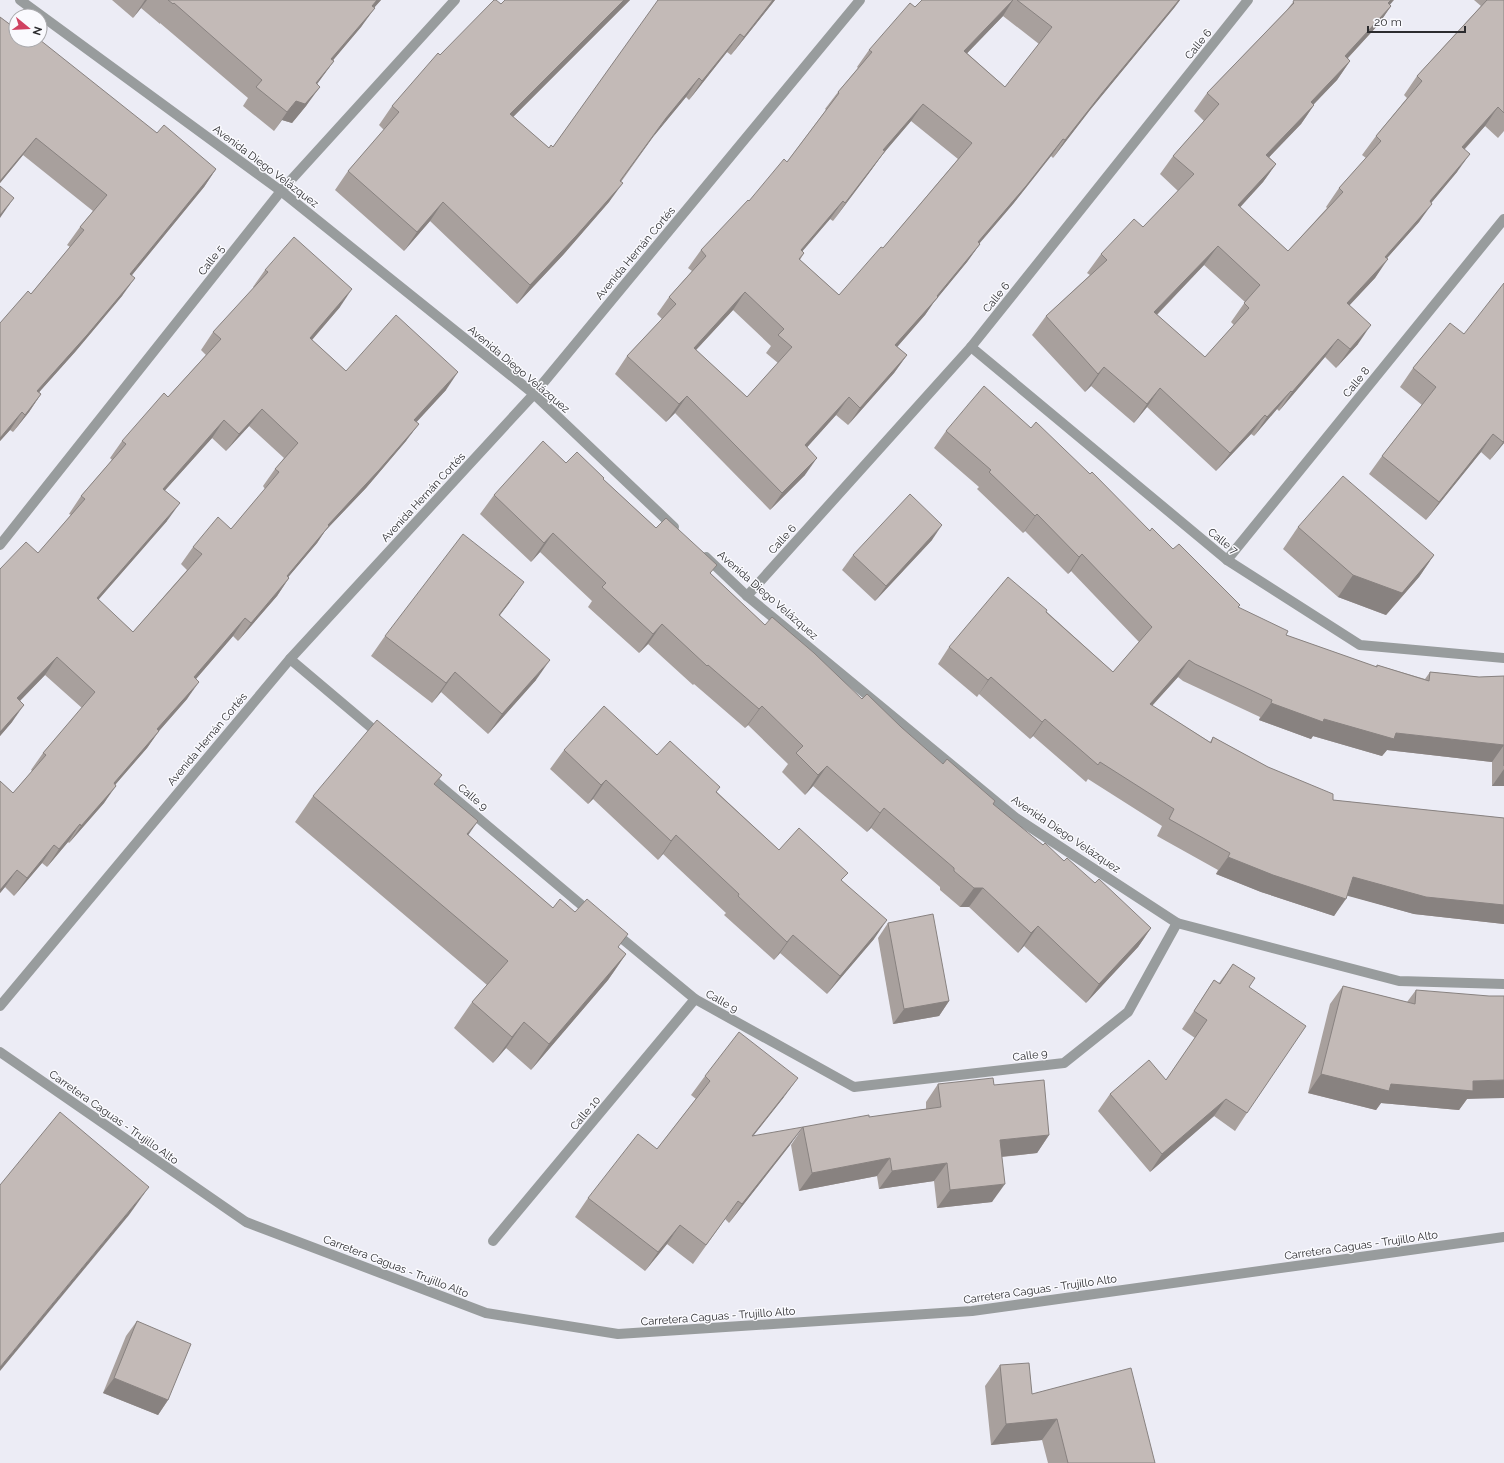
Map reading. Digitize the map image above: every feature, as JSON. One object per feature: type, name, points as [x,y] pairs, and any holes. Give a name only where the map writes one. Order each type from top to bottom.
[{"type":"street","name":"Avenida Diego Velázquez","points":[[20,0],[281,191],[534,394],[683,536]]},
{"type":"street","name":"Calle 5","points":[[0,546],[281,191],[455,0]]},
{"type":"street","name":"Avenida Hernán Cortés","points":[[0,1006],[290,659],[534,394],[860,0]]},
{"type":"street","name":"Calle 6","points":[[747,596],[971,347],[1248,0]]},
{"type":"street","name":"Calle 8","points":[[1227,560],[1504,219]]},
{"type":"street","name":"Calle 7","points":[[971,347],[1227,560],[1360,645],[1504,658]]},
{"type":"street","name":"Avenida Diego Velázquez","points":[[701,552],[747,596],[1016,818],[1177,923],[1399,981],[1504,984]]},
{"type":"street","points":[[290,659],[386,741]]},
{"type":"street","name":"Calle 9","points":[[417,766],[695,999],[854,1087],[1064,1063],[1128,1012],[1177,923]]},
{"type":"street","name":"Calle 10","points":[[493,1241],[695,999]]},
{"type":"street","name":"Carretera Caguas - Trujillo Alto","points":[[0,1052],[246,1222],[486,1313],[618,1334],[972,1311],[1504,1237]]},
{"type":"building","points":[[168,0],[377,0],[372,6],[375,8],[331,59],[334,61],[316,83],[320,87],[305,104],[296,101],[287,112],[256,87],[262,80],[174,3],[173,4]]},
{"type":"building","points":[[494,0],[501,4],[505,0],[624,0],[510,114],[549,148],[551,145],[553,147],[658,0],[773,0],[744,37],[740,34],[702,81],[699,78],[666,118],[620,181],[623,183],[530,285],[443,202],[417,232],[348,171],[399,112],[392,106],[438,53],[440,55]]},
{"type":"building","points":[[922,0],[1013,0],[964,51],[1005,87],[1052,27],[1017,0],[1179,0],[1065,140],[1063,139],[1026,186],[978,242],[980,244],[937,296],[938,297],[895,345],[907,355],[860,408],[849,397],[805,445],[817,458],[782,493],[687,396],[679,404],[627,356],[676,304],[669,297],[706,256],[701,250],[748,200],[749,201],[784,159],[787,162],[839,93],[838,92],[872,52],[869,50],[910,3],[915,7]],"holes":[[[923,104],[972,143],[883,248],[881,247],[839,295],[799,259],[804,253],[801,250],[843,201],[845,203],[885,151],[883,150]],[[745,292],[784,329],[778,335],[792,347],[747,397],[694,348]]]},
{"type":"building","points":[[1294,0],[1391,0],[1388,3],[1391,6],[1345,56],[1350,61],[1311,102],[1314,105],[1266,155],[1276,164],[1238,205],[1288,251],[1343,192],[1339,188],[1381,141],[1376,136],[1422,81],[1417,76],[1487,0],[1504,0],[1504,113],[1498,107],[1462,147],[1470,154],[1430,201],[1432,204],[1385,257],[1388,259],[1347,303],[1371,325],[1350,349],[1338,339],[1292,392],[1291,391],[1267,417],[1265,415],[1230,453],[1160,388],[1147,404],[1104,367],[1098,374],[1046,316],[1107,260],[1101,254],[1134,219],[1143,227],[1194,174],[1173,156],[1219,104],[1207,93],[1294,3]],"holes":[[[1218,246],[1260,285],[1244,303],[1249,308],[1205,357],[1154,312]]]},
{"type":"building","points":[[0,17],[8,23],[8,48],[48,48],[48,46],[157,133],[164,125],[216,169],[130,274],[135,278],[37,391],[41,394],[25,415],[22,412],[0,438],[0,323],[28,291],[31,294],[84,230],[80,227],[107,195],[36,138],[0,181]]},
{"type":"building","points":[[0,186],[14,198],[0,215]]},
{"type":"building","points":[[294,237],[352,289],[310,338],[346,371],[396,315],[458,372],[414,420],[419,424],[328,525],[329,526],[287,576],[289,578],[251,623],[245,618],[194,677],[199,682],[157,729],[159,731],[114,783],[116,786],[81,826],[80,824],[59,849],[54,845],[27,878],[17,870],[0,890],[0,781],[13,793],[46,755],[43,753],[95,692],[57,657],[17,698],[24,705],[0,732],[0,569],[26,542],[38,553],[85,499],[81,496],[126,444],[122,441],[164,393],[168,397],[221,339],[213,332],[268,272],[265,270]],"holes":[[[262,409],[298,443],[275,469],[279,472],[231,529],[218,517],[193,547],[202,554],[133,632],[97,598],[180,503],[163,489],[224,420],[239,434]]]},
{"type":"building","points":[[1504,283],[1504,441],[1503,442],[1493,434],[1439,502],[1382,456],[1436,387],[1413,368],[1450,323],[1464,334]]},
{"type":"building","points":[[984,386],[1031,428],[1036,422],[1090,474],[1092,472],[1150,531],[1152,528],[1173,549],[1179,544],[1240,605],[1238,607],[1288,631],[1286,635],[1377,667],[1377,665],[1429,681],[1430,672],[1479,677],[1504,676],[1504,745],[1396,733],[1394,739],[1324,719],[1323,722],[1271,703],[1272,700],[1189,660],[1150,704],[1211,743],[1213,737],[1268,767],[1333,794],[1333,800],[1504,818],[1504,905],[1426,897],[1353,877],[1346,899],[1273,875],[1228,857],[1230,853],[1169,819],[1174,809],[1100,762],[1098,765],[1045,719],[1042,722],[991,677],[988,680],[949,647],[1008,577],[1047,610],[1046,612],[1113,672],[1152,627],[1082,554],[1079,557],[1037,514],[1035,516],[989,472],[991,470],[946,431]]},
{"type":"building","points":[[543,441],[566,463],[577,452],[604,478],[603,479],[656,528],[666,518],[717,565],[710,573],[765,625],[772,617],[814,653],[862,699],[867,694],[901,727],[943,764],[947,759],[995,801],[993,804],[1043,845],[1045,843],[1064,861],[1067,858],[1095,883],[1099,879],[1151,928],[1099,984],[1038,926],[1031,933],[983,888],[974,888],[954,871],[954,868],[884,808],[880,813],[827,766],[818,775],[796,753],[803,746],[762,706],[759,709],[708,665],[707,666],[662,624],[653,634],[602,587],[606,583],[553,533],[544,543],[494,495]]},
{"type":"building","points":[[1343,476],[1434,555],[1402,593],[1353,575],[1298,527]]},
{"type":"building","points":[[910,494],[942,525],[886,586],[853,555]]},
{"type":"building","points":[[463,534],[524,582],[499,615],[550,660],[502,714],[455,672],[446,683],[385,636]]},
{"type":"building","points":[[604,706],[657,755],[670,741],[720,787],[716,792],[779,850],[799,828],[848,873],[841,880],[887,920],[840,976],[793,935],[787,942],[738,896],[739,894],[676,835],[671,841],[606,780],[601,785],[564,750]]},
{"type":"building","points":[[377,720],[442,775],[434,784],[478,821],[467,834],[553,908],[560,899],[575,912],[587,899],[628,934],[618,947],[626,954],[549,1044],[524,1022],[512,1037],[472,1002],[508,961],[313,796]]},
{"type":"building","points":[[933,914],[949,1001],[904,1009],[888,923]]},
{"type":"building","points":[[1233,964],[1255,978],[1249,987],[1306,1026],[1247,1113],[1226,1099],[1162,1154],[1110,1094],[1149,1060],[1166,1080],[1207,1020],[1194,1011],[1214,980],[1220,984]]},
{"type":"building","points":[[1343,986],[1415,1004],[1416,990],[1504,996],[1504,1080],[1473,1081],[1473,1091],[1391,1084],[1389,1091],[1321,1074]]},
{"type":"building","points":[[739,1032],[798,1078],[752,1136],[803,1127],[742,1204],[738,1201],[706,1245],[680,1225],[658,1252],[588,1198],[638,1134],[657,1149],[710,1081],[705,1076]]},
{"type":"building","points":[[993,1078],[994,1085],[1044,1080],[1049,1135],[1000,1140],[1005,1184],[950,1190],[947,1163],[892,1171],[890,1158],[812,1173],[803,1127],[869,1115],[869,1117],[941,1107],[938,1084]]},
{"type":"building","points":[[60,1112],[149,1187],[0,1367],[0,1185]]},
{"type":"building","points":[[137,1321],[191,1344],[168,1400],[114,1378]]},
{"type":"building","points":[[1029,1363],[1032,1394],[1131,1368],[1155,1463],[1068,1463],[1057,1419],[1006,1424],[1000,1365]]}]
